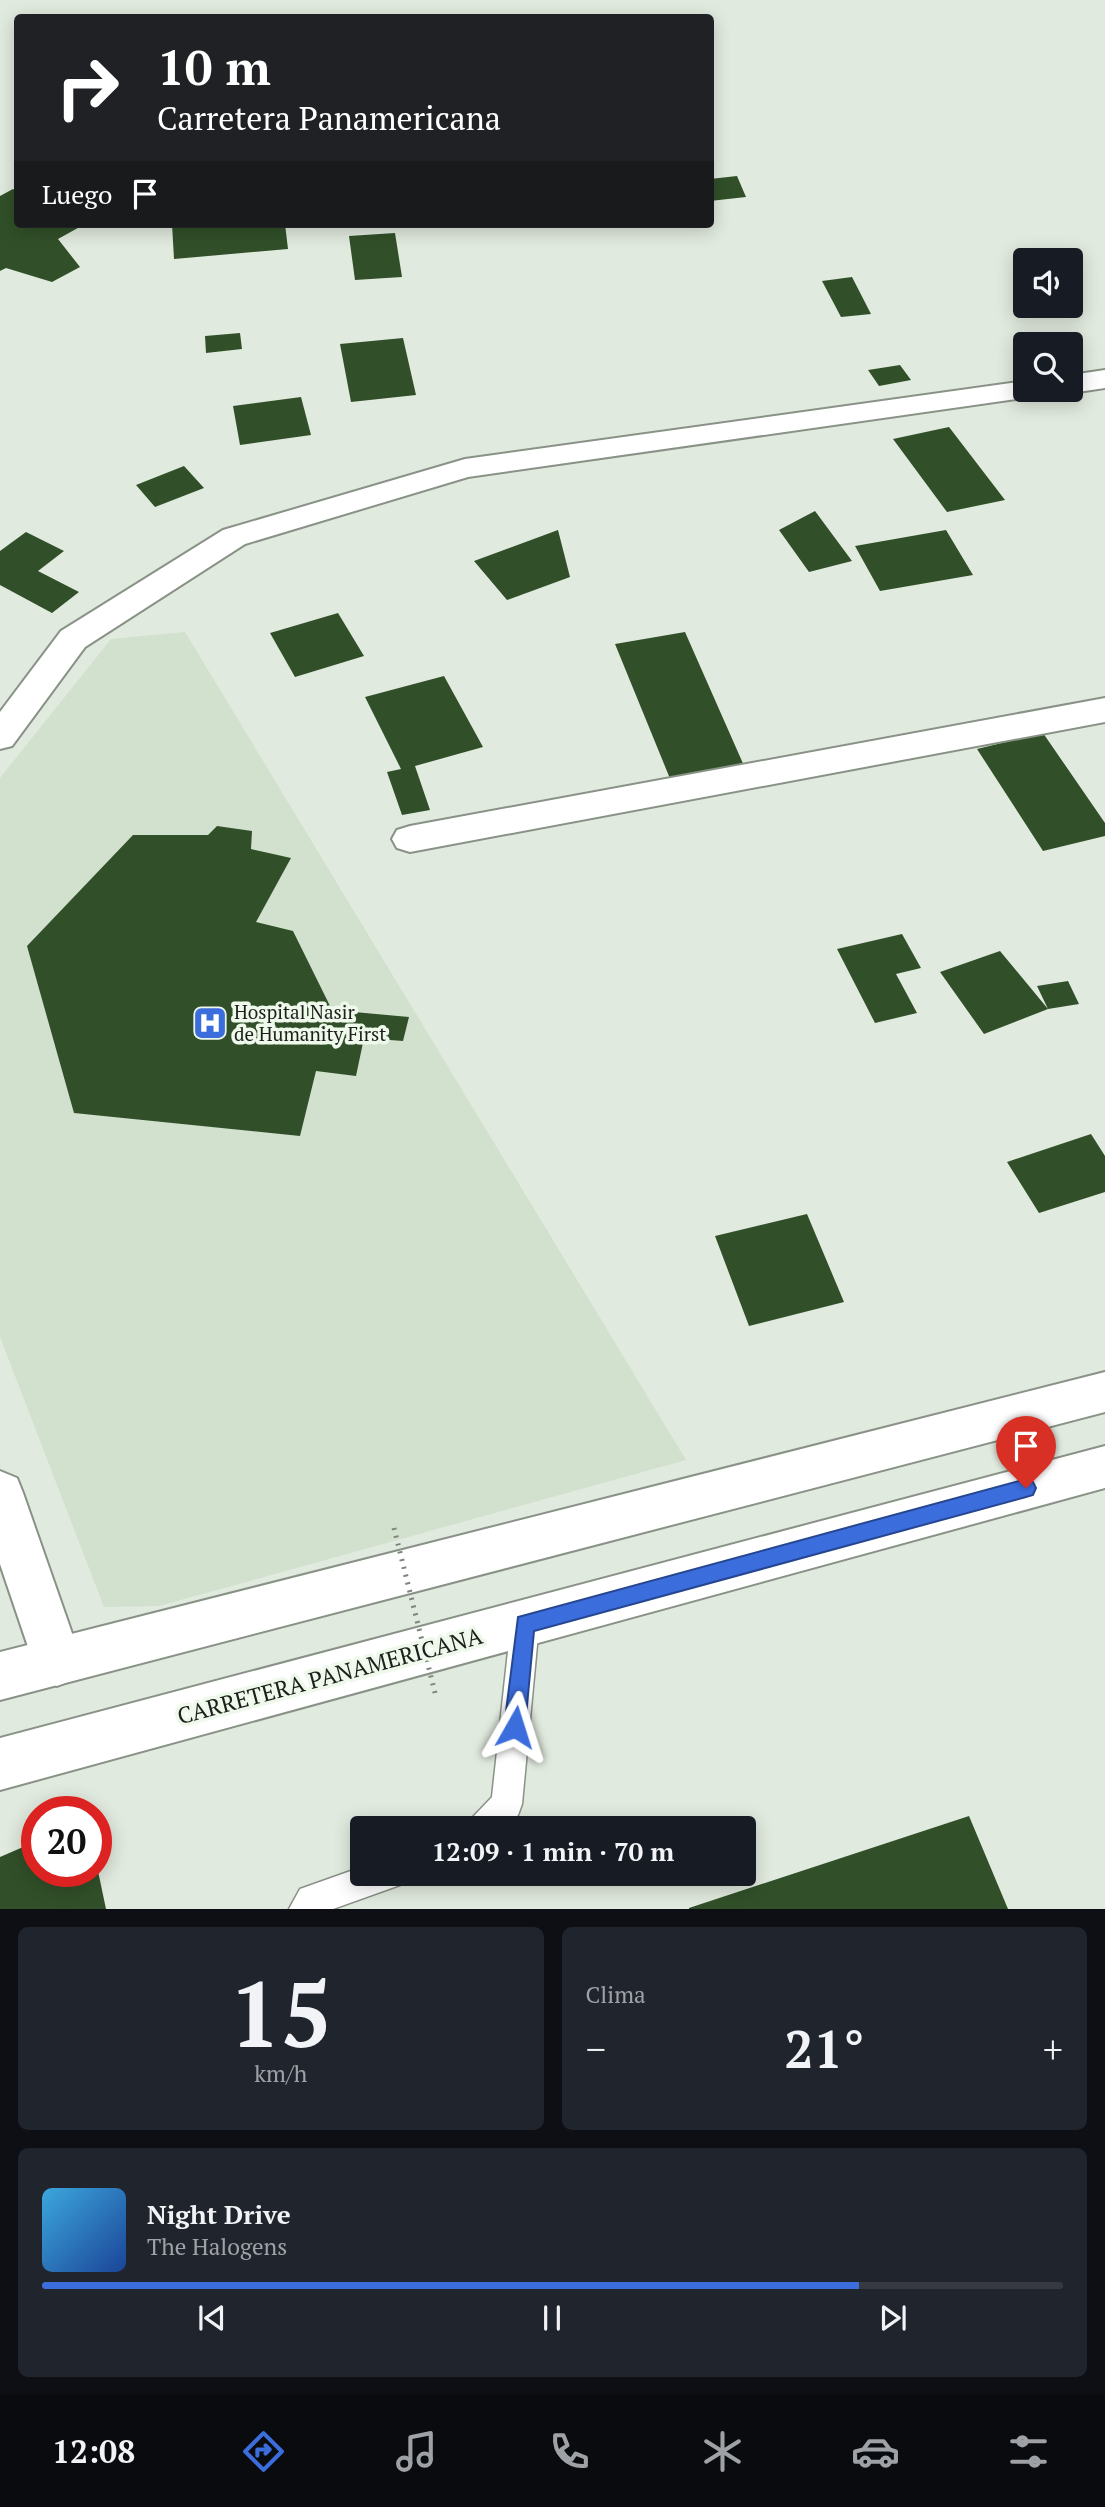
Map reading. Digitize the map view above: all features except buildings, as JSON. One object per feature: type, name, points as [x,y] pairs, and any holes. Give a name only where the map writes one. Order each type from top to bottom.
[{"type":"main road","points":[[1083,382],[1105,379]]},
{"type":"main road","points":[[0,737],[73,639],[234,537],[465,468],[1013,392]]},
{"type":"main road","points":[[410,839],[1105,710]]},
{"type":"main road","points":[[0,1676],[1105,1392]]},
{"type":"main road","name":"CARRETERA PANAMERICANA","points":[[0,1764],[1105,1467]]},
{"type":"main road","points":[[0,1493],[57,1662]]},
{"type":"lane","points":[[495,1816],[507,1804],[525,1623]]},
{"type":"lane","points":[[305,1909],[311,1900],[353,1886]]},
{"type":"path","points":[[394,1528],[436,1697]]},
{"type":"shaded area","name":"Hospital Nasir de Humanity First","points":[[185,632],[686,1460],[159,1606],[104,1607],[0,1337],[0,778],[111,639]]},
{"type":"place","name":"Hospital Nasir de Humanity First","points":[[210,1023]]},
{"type":"route","points":[[515,1727],[525,1623],[1026,1488]]}]
